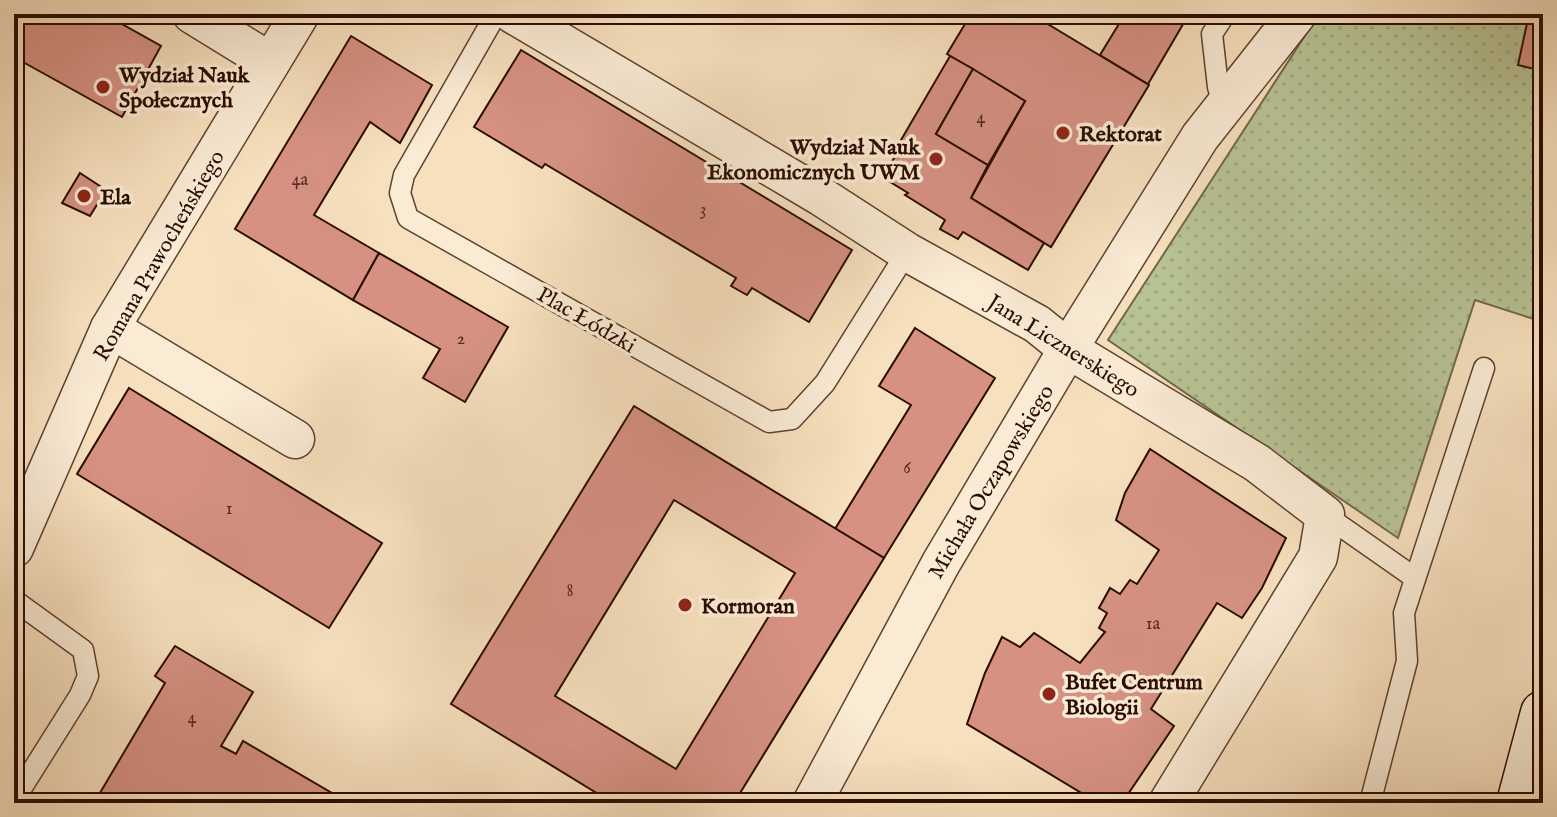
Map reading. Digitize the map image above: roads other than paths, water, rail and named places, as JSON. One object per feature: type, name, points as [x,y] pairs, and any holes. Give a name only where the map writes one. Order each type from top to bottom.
[{"type":"main road","points":[[1519,803],[1543,713]]},
{"type":"street","points":[[192,14],[270,62]]},
{"type":"street","name":"Romana Prawocheńskiego","points":[[14,548],[110,328],[300,14]]},
{"type":"street","name":"Jana Licznerskiego","points":[[513,14],[822,197],[907,252],[1037,324],[1068,349],[1257,463],[1325,515]]},
{"type":"street","name":"Michała Oczapowskiego","points":[[812,803],[941,563],[1068,349],[1200,137],[1297,14]]},
{"type":"street","points":[[110,328],[295,439]]},
{"type":"street","points":[[1168,803],[1318,557],[1325,515]]},
{"type":"lane","name":"Plac Łódzki","points":[[496,14],[404,175],[400,193],[408,218],[769,422],[792,419],[825,383],[907,252]]},
{"type":"lane","points":[[1224,105],[1218,87],[1212,34],[1225,14]]},
{"type":"lane","points":[[1370,803],[1407,661],[1404,613],[1484,368]]},
{"type":"lane","points":[[1325,515],[1415,578]]},
{"type":"lane","points":[[14,600],[83,650],[88,676],[80,695],[14,800]]},
{"type":"place","name":"Wydział Nauk Społecznych","points":[[103,87]]},
{"type":"place","name":"Rektorat","points":[[1063,133]]},
{"type":"place","name":"Wydział Nauk Ekonomicznych UWM","points":[[936,159]]},
{"type":"place","name":"Ela","points":[[84,196]]},
{"type":"place","name":"Kormoran","points":[[685,605]]},
{"type":"place","name":"Bufet Centrum Biologii","points":[[1049,694]]}]
